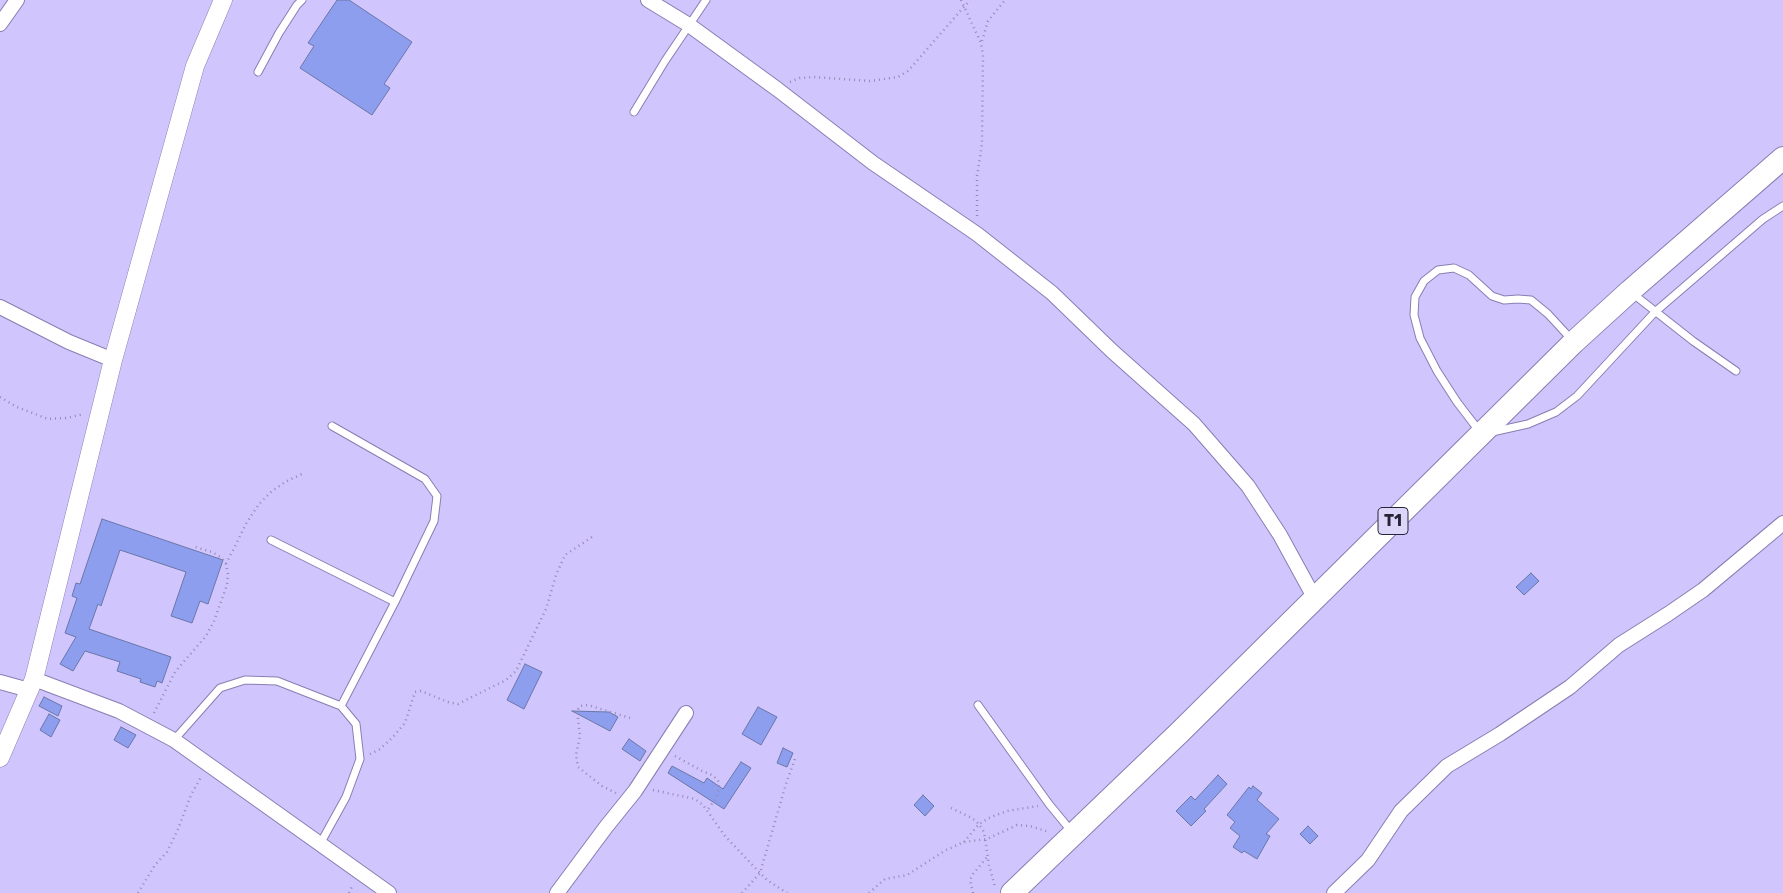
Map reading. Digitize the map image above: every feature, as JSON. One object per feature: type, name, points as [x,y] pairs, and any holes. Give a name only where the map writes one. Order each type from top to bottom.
[{"type":"highway","name":"T1","points":[[1012,893],[1315,600],[1574,342],[1783,158]]},
{"type":"street","points":[[0,24],[17,0]]},
{"type":"street","points":[[0,758],[31,684],[113,360],[195,66],[223,0]]},
{"type":"street","points":[[648,0],[689,24],[778,88],[873,163],[939,206],[1052,293],[1112,351],[1194,424],[1248,486],[1280,534],[1315,600]]},
{"type":"street","points":[[0,307],[68,342],[113,360]]},
{"type":"street","points":[[1334,893],[1368,860],[1401,811],[1447,766],[1500,734],[1570,687],[1618,644],[1668,614],[1702,590],[1783,523]]},
{"type":"street","points":[[0,682],[31,684],[88,698],[119,711],[174,740],[390,893]]},
{"type":"street","points":[[557,893],[631,795],[686,713]]},
{"type":"lane","points":[[258,72],[279,33],[302,0]]},
{"type":"lane","points":[[634,112],[706,0]]},
{"type":"lane","points":[[1574,342],[1548,314],[1531,300],[1504,300],[1492,296],[1469,274],[1454,268],[1438,270],[1424,281],[1415,297],[1414,315],[1420,338],[1437,371],[1481,434],[1528,424],[1556,412],[1577,396],[1655,312],[1763,219],[1783,206]]},
{"type":"lane","points":[[1630,291],[1655,312],[1736,371]]},
{"type":"lane","points":[[332,426],[425,479],[437,496],[434,521],[395,602],[341,706]]},
{"type":"lane","points":[[271,540],[395,602]]},
{"type":"lane","points":[[174,740],[220,688],[245,680],[277,681],[341,706],[356,724],[360,760],[346,797],[320,844]]},
{"type":"lane","points":[[978,705],[1050,804],[1070,837]]},
{"type":"path","points":[[961,0],[982,43]]},
{"type":"path","points":[[778,88],[800,78],[814,77],[870,81],[898,77],[908,71],[970,0]]},
{"type":"path","points":[[977,234],[977,176],[982,144],[982,43],[988,21],[1005,0]]},
{"type":"path","points":[[0,398],[25,411],[48,419],[66,418],[100,411]]},
{"type":"path","points":[[226,564],[247,522],[259,504],[284,482],[304,473]]},
{"type":"path","points":[[360,760],[380,748],[405,723],[415,692],[421,691],[458,704],[506,680],[516,671],[546,609],[556,575],[565,555],[592,537]]},
{"type":"path","points":[[148,726],[161,696],[175,672],[206,636],[214,621],[226,585],[228,574],[226,564],[222,558],[212,552],[192,546]]},
{"type":"path","points":[[630,718],[602,708],[588,705],[580,706],[577,711],[580,736],[576,755],[578,767],[602,786],[631,795],[651,790],[695,799],[704,805],[725,836],[760,873],[787,893]]},
{"type":"path","points":[[662,750],[712,775],[718,780],[719,787],[716,798],[707,811]]},
{"type":"path","points":[[742,893],[760,873],[796,756]]},
{"type":"path","points":[[138,893],[155,865],[167,852],[191,794],[209,764]]},
{"type":"path","points":[[964,842],[979,824],[991,817],[1006,811],[1050,804]]},
{"type":"path","points":[[951,808],[972,818],[984,832],[997,893]]},
{"type":"path","points":[[869,893],[885,879],[908,875],[946,850],[964,842],[987,839],[1017,825],[1030,826],[1070,837]]},
{"type":"path","points":[[973,893],[970,880],[988,856]]},
{"type":"building","points":[[337,0],[349,0],[412,42],[384,84],[390,88],[372,115],[300,68],[314,46],[308,43]]},
{"type":"building","points":[[102,519],[223,560],[208,604],[200,601],[192,623],[171,616],[186,572],[120,550],[101,606],[98,604],[89,629],[171,657],[162,683],[157,681],[155,687],[140,682],[141,679],[117,671],[120,662],[85,651],[73,671],[60,664],[76,637],[65,633],[77,598],[72,596],[76,583],[80,584]]},
{"type":"building","points":[[1531,573],[1539,581],[1524,595],[1516,587]]},
{"type":"building","points":[[525,664],[542,672],[524,709],[507,700]]},
{"type":"building","points":[[44,697],[62,706],[58,716],[39,706]]},
{"type":"building","points":[[758,707],[777,717],[761,745],[742,734]]},
{"type":"building","points":[[572,711],[609,712],[618,717],[610,731]]},
{"type":"building","points":[[49,714],[60,720],[51,737],[40,730]]},
{"type":"building","points":[[121,727],[136,735],[128,748],[114,740]]},
{"type":"building","points":[[629,739],[646,751],[640,761],[622,749]]},
{"type":"building","points":[[783,748],[793,753],[787,767],[777,763]]},
{"type":"building","points":[[741,762],[751,768],[724,809],[668,773],[672,766],[704,783],[707,778],[723,789]]},
{"type":"building","points":[[1218,775],[1227,784],[1204,809],[1206,811],[1191,826],[1176,811],[1191,796],[1195,800]]},
{"type":"building","points":[[1253,786],[1262,793],[1257,800],[1279,819],[1266,834],[1270,836],[1257,859],[1233,847],[1240,836],[1230,828],[1235,822],[1227,815],[1249,787],[1251,789]]},
{"type":"building","points":[[923,795],[934,806],[925,816],[914,805]]},
{"type":"building","points":[[1308,826],[1318,836],[1310,844],[1300,834]]}]
